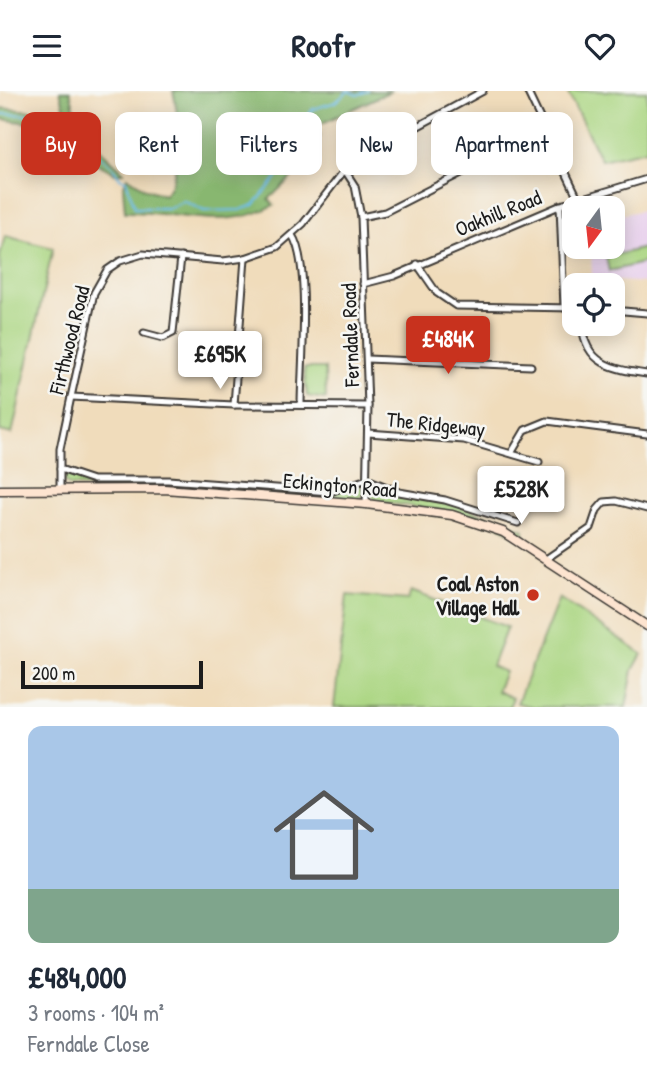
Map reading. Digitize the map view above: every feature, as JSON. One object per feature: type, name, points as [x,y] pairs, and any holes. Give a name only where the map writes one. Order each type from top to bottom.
[{"type":"main road","name":"Eckington Road","points":[[0,490],[164,489],[366,504],[472,520],[503,532],[647,626]]},
{"type":"street","points":[[417,128],[483,91]]},
{"type":"street","points":[[527,91],[537,112]]},
{"type":"street","name":"Firthwood Road","points":[[60,489],[60,449],[94,293],[102,276],[120,261],[135,255],[223,261],[245,258],[277,247],[292,235],[339,175]]},
{"type":"street","name":"Ferndale Road","points":[[348,175],[355,186],[361,217],[368,406],[366,504]]},
{"type":"street","points":[[361,217],[385,212],[459,175]]},
{"type":"street","points":[[567,175],[577,196]]},
{"type":"street","name":"Oakhill Road","points":[[585,196],[647,179]]},
{"type":"street","name":"Oakhill Road","points":[[363,284],[385,279],[562,204]]},
{"type":"street","points":[[559,205],[562,273]]},
{"type":"street","points":[[292,235],[299,247],[302,272],[301,405]]},
{"type":"street","points":[[144,333],[163,338],[173,333],[181,257]]},
{"type":"street","points":[[234,405],[245,258]]},
{"type":"street","points":[[417,264],[437,293],[456,306],[562,307]]},
{"type":"street","points":[[625,311],[647,313]]},
{"type":"street","points":[[585,336],[589,349],[612,369],[647,375]]},
{"type":"street","points":[[366,359],[531,366]]},
{"type":"street","points":[[71,397],[234,405],[368,406]]},
{"type":"street","points":[[512,452],[525,430],[547,421],[579,423],[647,434]]},
{"type":"street","name":"The Ridgeway","points":[[368,433],[452,438],[512,452],[539,462]]},
{"type":"street","name":"Eckington Road","points":[[60,469],[93,480],[167,480],[330,492],[367,479],[394,491],[445,500],[518,523]]},
{"type":"street","points":[[546,559],[588,531],[604,502],[616,501],[647,509]]},
{"type":"shaded area","points":[[647,209],[647,283],[625,281],[625,273],[592,273],[591,259],[625,259],[625,214]]},
{"type":"green space","points":[[60,91],[70,91],[75,112],[66,112]]},
{"type":"green space","points":[[173,91],[391,91],[346,112],[336,112],[336,117],[322,123],[322,112],[216,112],[216,175],[294,175],[269,199],[274,205],[256,213],[220,219],[125,212],[123,188],[127,177],[146,189],[164,195],[174,175],[202,175],[202,112],[176,112]]},
{"type":"green space","points":[[567,91],[647,91],[647,150],[601,160]]},
{"type":"green space","points":[[0,108],[33,111],[21,112],[21,122],[0,119]]},
{"type":"green space","points":[[101,151],[115,164],[115,173],[101,165]]},
{"type":"green space","points":[[5,236],[53,248],[12,434],[0,431],[0,256]]},
{"type":"green space","points":[[645,248],[647,262],[609,271],[606,259],[625,259],[625,253]]},
{"type":"green space","points":[[304,368],[325,368],[326,399],[307,396]]},
{"type":"green space","points":[[66,473],[89,482],[174,482],[329,494],[358,485],[364,490],[359,500],[70,486],[64,481]]},
{"type":"green space","points":[[373,484],[401,496],[456,505],[524,530],[524,539],[482,517],[377,501],[370,495]]},
{"type":"green space","points":[[411,591],[507,627],[492,666],[505,672],[497,691],[513,698],[509,707],[334,707],[347,595],[408,600]]},
{"type":"green space","points":[[559,598],[642,654],[633,670],[626,707],[535,707],[517,703]]},
{"type":"waterway","points":[[0,114],[29,115],[53,132],[85,144],[112,166],[120,178],[126,180],[135,208],[170,208],[184,201],[204,211],[240,210],[254,205],[283,170],[288,135],[313,109],[336,102],[348,91],[357,95],[368,91]]},
{"type":"place","name":"Coal Aston Village Hall","points":[[533,595]]}]
